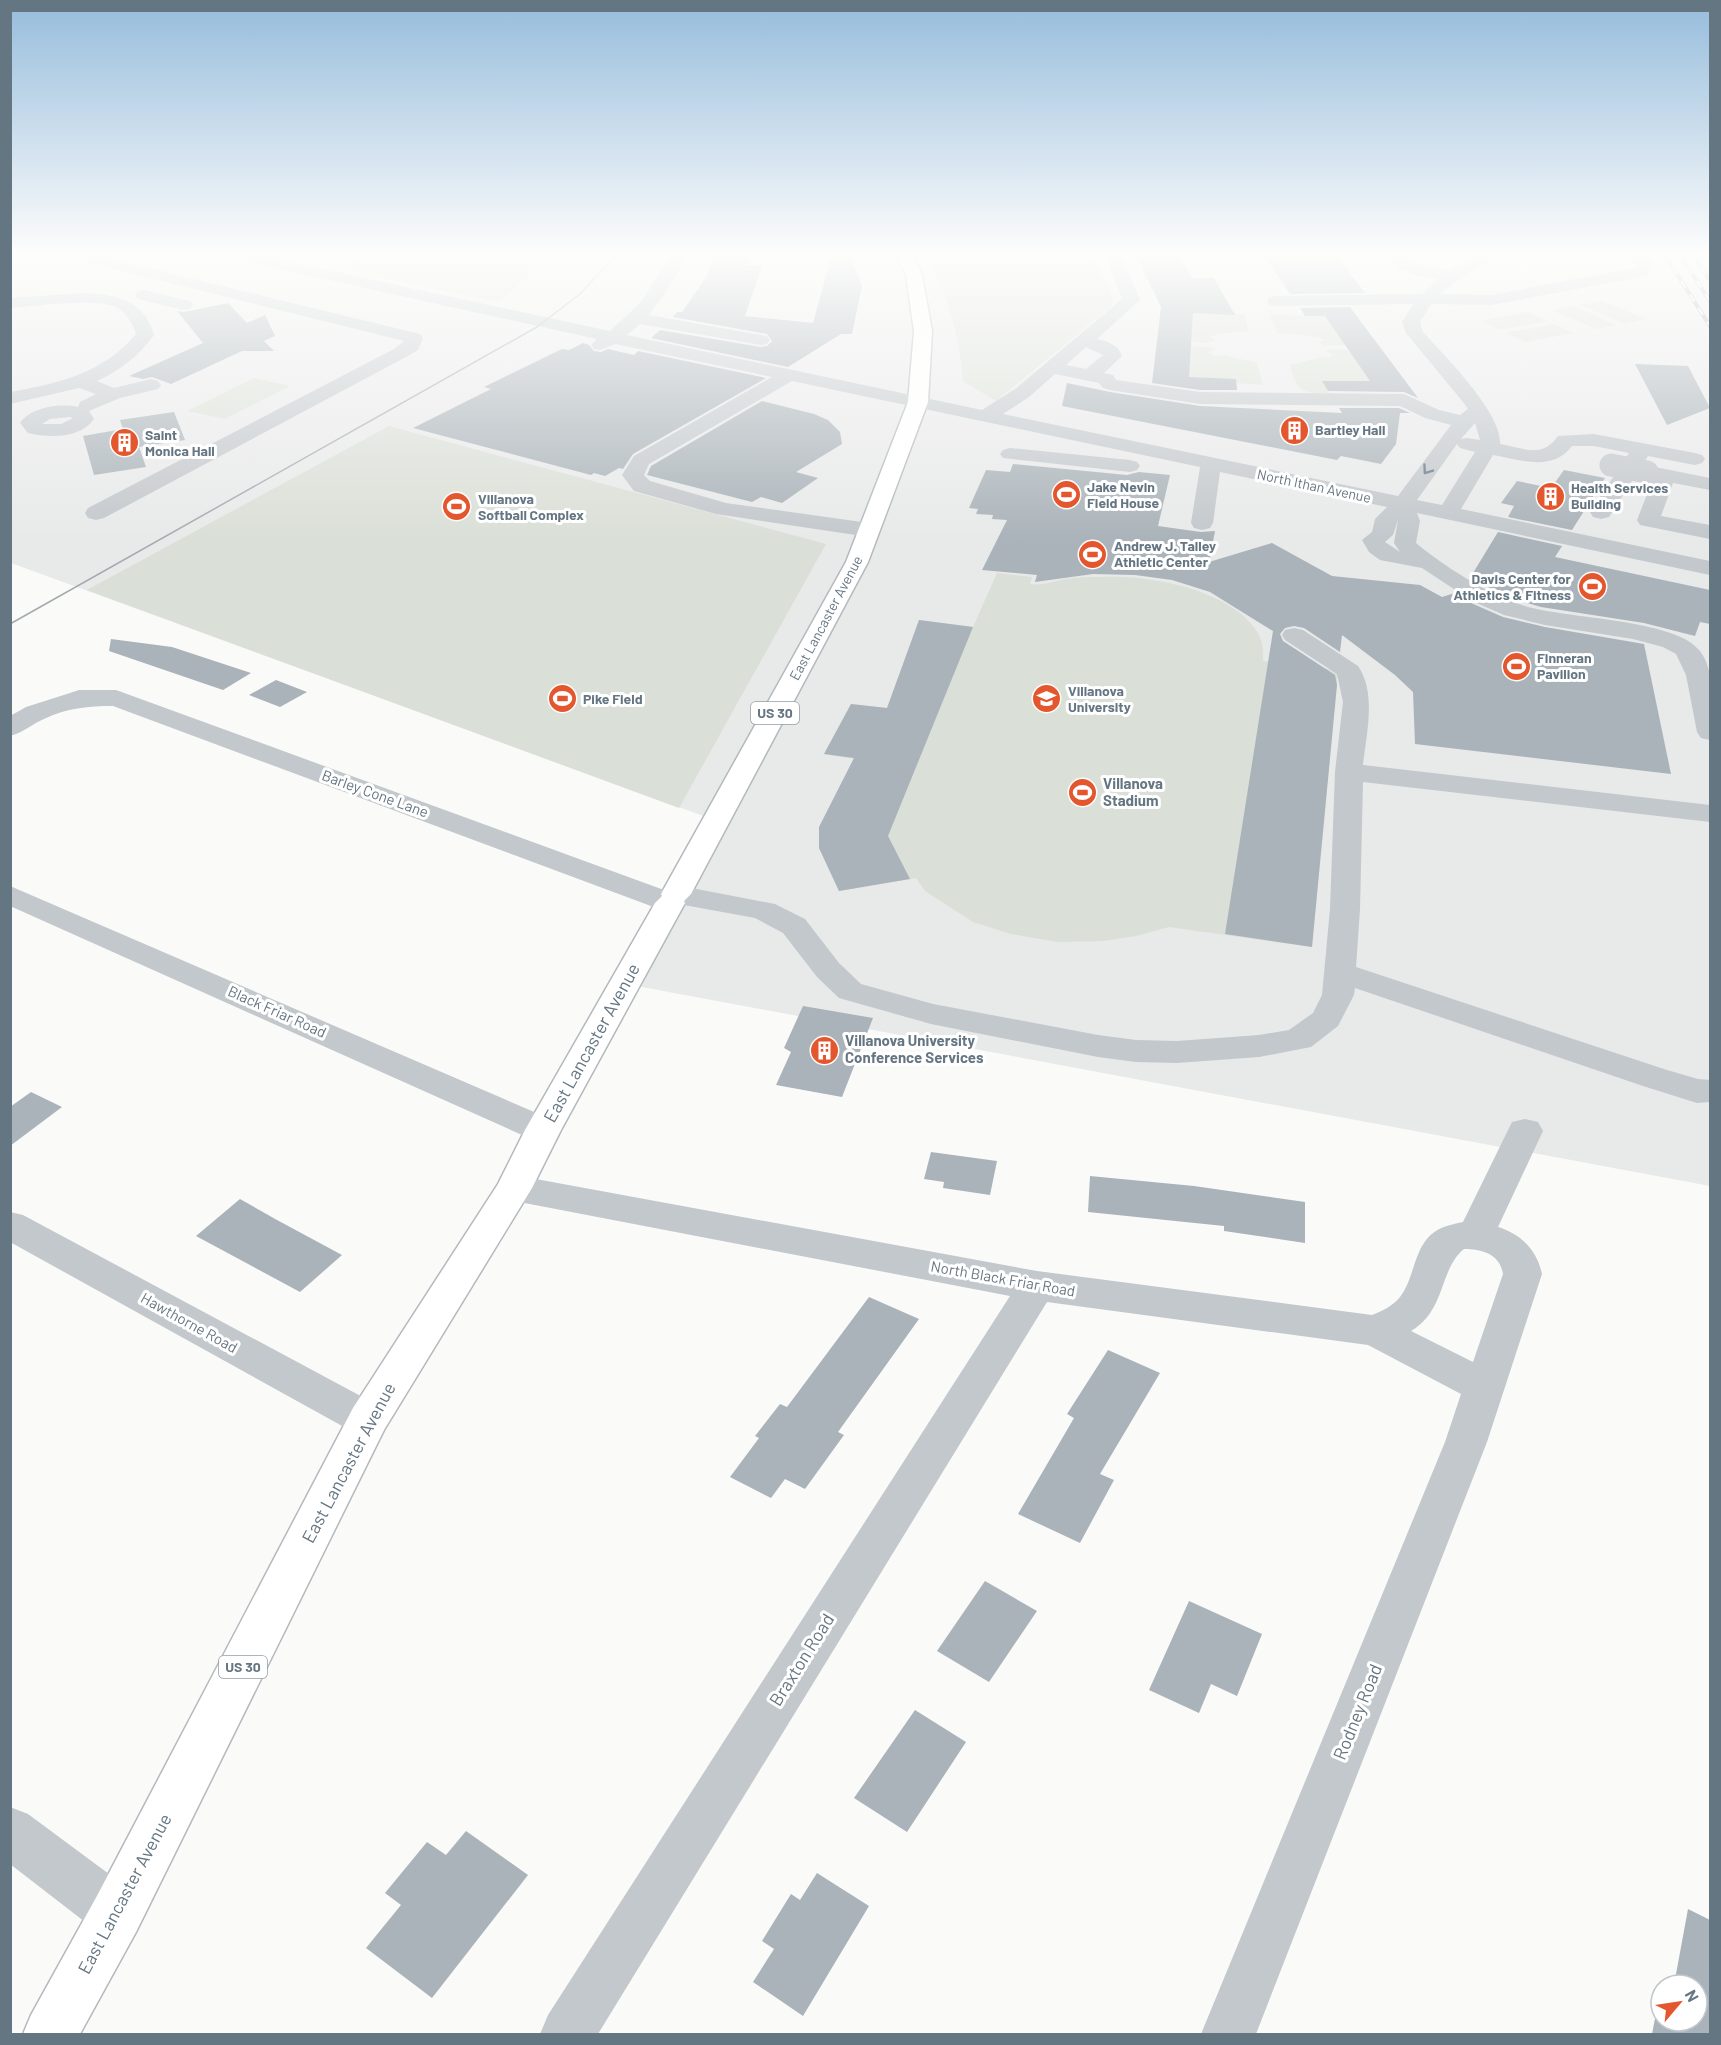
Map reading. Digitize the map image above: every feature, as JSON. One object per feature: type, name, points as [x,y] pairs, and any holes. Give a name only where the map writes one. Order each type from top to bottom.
[{"type":"highway","name":"East Lancaster Avenue","points":[[50,2034],[117,1913],[368,1420],[514,1188],[543,1130],[673,899],[857,562],[918,402],[922,349]]},
{"type":"street","points":[[10,398],[47,392],[79,381],[114,365],[135,349]]},
{"type":"street","points":[[96,513],[406,349]]},
{"type":"street","name":"North Ithan Avenue","points":[[669,349],[986,417],[1210,471],[1403,505],[1710,568]]},
{"type":"street","points":[[986,417],[1022,393],[1072,349]]},
{"type":"street","points":[[1090,375],[1113,356],[1112,352],[1107,349]]},
{"type":"street","points":[[1426,349],[1471,416],[1490,431],[1491,442],[1488,448],[1447,514]]},
{"type":"street","points":[[1051,368],[1106,379],[1110,384],[1200,398],[1404,400],[1432,414],[1471,416]]},
{"type":"street","points":[[789,375],[641,460],[633,475],[642,486],[724,509],[869,530]]},
{"type":"street","points":[[79,381],[113,394]]},
{"type":"street","points":[[87,406],[113,394],[151,385]]},
{"type":"street","points":[[47,392],[53,412]]},
{"type":"street","points":[[1382,535],[1386,519],[1403,505],[1448,441],[1471,416]]},
{"type":"street","points":[[1552,454],[1565,440],[1573,438],[1642,448],[1695,459]]},
{"type":"street","points":[[1448,441],[1539,457],[1552,454],[1710,484]]},
{"type":"street","points":[[1601,512],[1642,448]]},
{"type":"street","points":[[1010,454],[1162,469],[1210,471],[1202,523]]},
{"type":"street","points":[[1656,473],[1648,520],[1710,532]]},
{"type":"street","points":[[1403,505],[1409,521],[1406,546],[1459,583],[1504,607],[1527,615],[1638,634],[1667,641],[1685,649],[1691,655],[1697,672],[1710,732]]},
{"type":"street","points":[[1407,540],[1382,535],[1373,540],[1379,548],[1396,558],[1428,561]]},
{"type":"street","name":"Barley Cone Lane","points":[[10,728],[35,713],[79,698],[116,698],[673,899],[764,910],[794,926],[828,970],[850,991],[931,1014],[1098,1046],[1136,1051],[1177,1052],[1247,1047],[1299,1039],[1326,1019],[1338,995],[1349,822],[1349,772],[1356,702],[1349,671],[1294,635]]},
{"type":"street","points":[[1349,772],[1710,813]]},
{"type":"street","name":"Black Friar Road","points":[[10,894],[543,1130]]},
{"type":"street","points":[[1340,972],[1655,1078],[1697,1091],[1710,1091]]},
{"type":"street","points":[[1375,1331],[1397,1322],[1414,1308],[1424,1291],[1443,1245],[1462,1235],[1475,1235],[1525,1131]]},
{"type":"street","name":"North Black Friar Road","points":[[514,1188],[1037,1286],[1375,1331],[1484,1387]]},
{"type":"street","name":"Hawthorne Road","points":[[10,1225],[368,1420]]},
{"type":"street","name":"Rodney Road","points":[[1229,2034],[1466,1442],[1523,1278],[1520,1260],[1501,1243],[1475,1235]]},
{"type":"street","name":"Braxton Road","points":[[567,2034],[1037,1286]]},
{"type":"street","points":[[10,1832],[117,1913]]},
{"type":"shaded area","name":"Villanova University","points":[[11,349],[1710,349],[1710,1186],[626,984],[717,821],[11,563]]},
{"type":"shaded area","points":[[959,349],[1059,349],[996,401],[963,381]]},
{"type":"shaded area","points":[[1191,349],[1212,349],[1208,352],[1215,356],[1223,355],[1257,363],[1263,385],[1237,383],[1236,379],[1189,377]]},
{"type":"shaded area","points":[[1328,349],[1349,350],[1371,381],[1323,381],[1329,393],[1302,390],[1295,381],[1290,365],[1323,357],[1329,358],[1333,354],[1326,352]]},
{"type":"shaded area","points":[[254,378],[290,386],[225,419],[187,411]]},
{"type":"shaded area","name":"Pike Field","points":[[389,426],[826,544],[679,808],[87,590]]},
{"type":"shaded area","name":"Villanova Stadium","points":[[997,573],[1032,577],[1030,584],[1089,577],[1122,577],[1186,587],[1227,604],[1243,616],[1260,638],[1263,661],[1338,670],[1312,947],[1169,927],[1136,936],[1103,941],[1059,942],[1011,934],[973,922],[925,891],[916,878],[839,891],[819,848],[819,827],[854,759],[824,754],[851,704],[887,708],[919,620],[973,627]]},
{"type":"building","points":[[189,349],[274,351],[242,351],[171,384],[152,377],[143,379],[129,376]]},
{"type":"building","points":[[561,349],[593,349],[601,352],[610,349],[634,355],[638,351],[766,378],[633,454],[623,469],[619,468],[605,476],[594,473],[591,475],[413,428],[491,389],[484,387]]},
{"type":"building","points":[[705,349],[816,349],[788,367]]},
{"type":"building","points":[[1156,349],[1191,349],[1189,377],[1236,379],[1237,390],[1200,390],[1152,383]]},
{"type":"building","points":[[1348,349],[1382,349],[1418,398],[1404,392],[1328,391],[1322,381],[1370,381]]},
{"type":"building","points":[[1635,364],[1688,366],[1710,408],[1667,425]]},
{"type":"building","name":"Bartley Hall","points":[[1067,383],[1200,406],[1342,413],[1339,408],[1399,408],[1410,413],[1400,413],[1396,444],[1381,464],[1341,456],[1337,460],[1062,406]]},
{"type":"building","points":[[762,401],[814,414],[828,420],[840,432],[842,444],[796,472],[818,478],[782,503],[761,497],[752,502],[647,475],[651,466]]},
{"type":"building","name":"Saint Monica Hall","points":[[174,412],[185,440],[139,447],[146,467],[94,475],[83,436],[123,429],[120,420]]},
{"type":"building","points":[[1013,464],[1127,475],[1139,472],[1170,475],[1158,526],[1201,532],[1215,531],[1209,562],[1272,543],[1332,576],[1420,585],[1442,597],[1455,593],[1503,617],[1545,627],[1644,644],[1671,774],[1415,744],[1413,692],[1395,675],[1342,635],[1340,652],[1304,628],[1294,626],[1285,628],[1280,634],[1283,641],[1335,675],[1337,685],[1312,947],[1225,934],[1273,631],[1210,592],[1172,580],[1135,575],[1093,574],[1035,582],[1037,575],[982,570],[1007,520],[992,519],[993,515],[976,514],[978,509],[969,508],[986,470],[1010,472]]},
{"type":"building","name":"Health Services Building","points":[[1564,470],[1605,478],[1572,530],[1508,517],[1514,506],[1501,503],[1517,481],[1551,488]]},
{"type":"building","name":"Davis Center for Athletics & Fitness","points":[[1498,532],[1562,546],[1555,557],[1710,590],[1710,624],[1700,622],[1695,636],[1644,623],[1541,607],[1510,598],[1470,578]]},
{"type":"building","points":[[919,620],[973,627],[888,836],[910,879],[839,891],[819,848],[819,827],[854,758],[824,754],[851,704],[887,708]]},
{"type":"building","points":[[111,639],[172,647],[251,673],[223,690],[109,651]]},
{"type":"building","points":[[276,680],[307,692],[280,707],[249,695]]},
{"type":"building","name":"Villanova University Conference Services","points":[[803,1006],[873,1018],[842,1097],[776,1085],[791,1052],[784,1048]]},
{"type":"building","points":[[31,1092],[62,1107],[10,1146],[10,1107]]},
{"type":"building","points":[[931,1152],[997,1161],[990,1195],[943,1188],[944,1182],[924,1179]]},
{"type":"building","points":[[1090,1176],[1194,1186],[1305,1202],[1305,1243],[1224,1231],[1224,1226],[1088,1212]]},
{"type":"building","points":[[240,1199],[342,1255],[300,1292],[196,1236]]},
{"type":"building","points":[[869,1297],[919,1319],[838,1432],[844,1435],[805,1489],[785,1479],[771,1498],[730,1477],[759,1438],[755,1436],[780,1404],[787,1407]]},
{"type":"building","points":[[1108,1350],[1160,1373],[1100,1474],[1114,1480],[1080,1543],[1018,1514],[1074,1418],[1067,1414]]},
{"type":"building","points":[[985,1581],[1037,1611],[989,1682],[937,1651]]},
{"type":"building","points":[[1189,1601],[1262,1634],[1237,1696],[1211,1684],[1199,1713],[1149,1690]]},
{"type":"building","points":[[915,1710],[966,1742],[907,1832],[854,1798]]},
{"type":"building","points":[[466,1831],[528,1875],[432,1998],[366,1948],[401,1905],[385,1893],[427,1842],[446,1855]]},
{"type":"building","points":[[817,1873],[869,1906],[803,2016],[753,1982],[774,1949],[762,1941],[791,1894],[800,1900]]},
{"type":"building","points":[[1688,1909],[1710,1920],[1710,2034],[1652,2034],[1709,2033],[1709,1973],[1676,1973]]},
{"type":"tram line","points":[[10,624],[497,349]]},
{"type":"place","name":"Bartley Hall","points":[[1294,430]]},
{"type":"place","name":"Saint Monica Hall","points":[[124,443]]},
{"type":"place","name":"Jake Nevin Field House","points":[[1066,495]]},
{"type":"place","name":"Health Services Building","points":[[1550,496]]},
{"type":"place","name":"Villanova Softball Complex","points":[[457,507]]},
{"type":"place","name":"Andrew J. Talley Athletic Center","points":[[1093,554]]},
{"type":"place","name":"Davis Center for Athletics & Fitness","points":[[1592,587]]},
{"type":"place","name":"Finneran Pavilion","points":[[1516,666]]},
{"type":"place","name":"Pike Field","points":[[562,699]]},
{"type":"place","name":"Villanova University","points":[[1047,699]]},
{"type":"place","name":"Villanova Stadium","points":[[1082,793]]},
{"type":"place","name":"Villanova University Conference Services","points":[[824,1050]]}]
